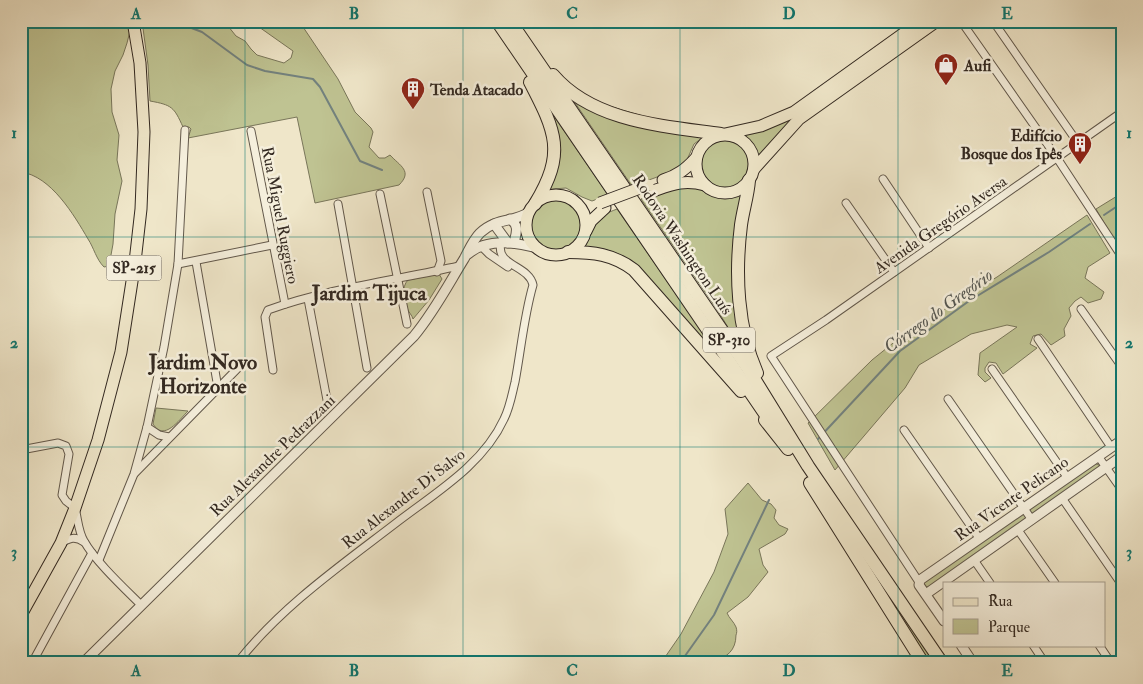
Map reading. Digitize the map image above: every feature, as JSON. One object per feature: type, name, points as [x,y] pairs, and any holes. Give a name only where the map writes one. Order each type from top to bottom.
[{"type":"highway","points":[[505,24],[557,79],[591,106],[628,118],[690,131],[723,134]]},
{"type":"highway","points":[[505,24],[546,114],[553,136],[554,159],[552,170],[532,208]]},
{"type":"highway","name":"Rodovia Washington Luís","points":[[505,24],[722,330],[818,481],[942,663]]},
{"type":"highway","name":"Rodovia Washington Luís","points":[[505,24],[788,449],[923,663]]},
{"type":"highway","points":[[752,174],[744,207],[739,243],[740,304],[754,366],[774,412]]},
{"type":"highway","points":[[568,252],[608,255],[634,270],[745,395],[788,449]]},
{"type":"main road","name":"SP-215","points":[[21,615],[61,543],[75,508],[110,396],[120,352],[135,262],[141,209],[144,132],[140,63],[133,21]]},
{"type":"main road","points":[[602,206],[591,220],[581,240],[568,252],[552,254],[537,248],[527,232],[526,222],[532,208],[540,199],[555,195],[587,205],[602,206],[677,175],[690,165],[696,158],[699,149],[712,137],[761,126],[794,112],[921,21]]},
{"type":"main road","points":[[696,158],[697,173],[705,185],[713,191],[733,192],[742,188],[799,119],[937,21]]},
{"type":"main road","points":[[723,134],[735,136],[744,141],[751,149],[754,158],[752,174]]},
{"type":"main road","points":[[649,188],[682,182],[705,185]]},
{"type":"main road","points":[[569,198],[578,204],[583,212],[586,222],[585,232]]},
{"type":"street","points":[[961,21],[1121,252]]},
{"type":"street","points":[[993,21],[1078,143]]},
{"type":"street","name":"Avenida Gregório Aversa","points":[[919,582],[771,356],[798,340],[1122,112]]},
{"type":"street","points":[[99,560],[134,474],[147,428],[164,346],[178,264],[185,130]]},
{"type":"street","name":"Rua Miguel Ruggiero","points":[[251,131],[285,304]]},
{"type":"street","points":[[883,180],[929,248]]},
{"type":"street","points":[[427,192],[441,261],[438,271]]},
{"type":"street","points":[[380,194],[399,278],[407,324]]},
{"type":"street","points":[[846,203],[894,272]]},
{"type":"street","points":[[338,204],[367,368]]},
{"type":"street","name":"Rua Alexandre Pedrazzani","points":[[83,663],[414,336],[424,324],[451,281],[476,237],[494,224],[523,217],[532,208]]},
{"type":"street","points":[[510,219],[517,231],[499,250],[502,256],[528,275],[533,283],[532,289]]},
{"type":"street","points":[[494,224],[507,243]]},
{"type":"street","points":[[481,232],[481,246],[503,264],[523,276],[532,289]]},
{"type":"street","name":"Rua Alexandre Pedrazzani","points":[[466,256],[481,246],[507,243],[519,242],[537,248]]},
{"type":"street","points":[[178,264],[196,262],[272,245]]},
{"type":"street","points":[[196,262],[218,388]]},
{"type":"street","points":[[273,370],[265,318],[268,310],[354,287],[459,266]]},
{"type":"street","points":[[438,271],[451,281]]},
{"type":"street","name":"Rua Alexandre Di Salvo","points":[[237,663],[277,619],[307,592],[460,475],[487,446],[505,418],[511,398],[532,289]]},
{"type":"street","points":[[308,299],[327,400]]},
{"type":"street","points":[[1081,309],[1122,367]]},
{"type":"street","points":[[1038,340],[1111,447]]},
{"type":"street","points":[[134,474],[238,368]]},
{"type":"street","points":[[992,369],[1067,478]]},
{"type":"street","points":[[948,399],[1032,520]]},
{"type":"street","points":[[147,428],[159,435],[169,437]]},
{"type":"street","points":[[904,430],[979,538]]},
{"type":"street","name":"Rua Vicente Pelicano","points":[[919,582],[1023,507],[1122,440]]},
{"type":"street","points":[[21,450],[58,443],[66,446],[69,454],[62,495],[75,508],[84,542]]},
{"type":"street","points":[[1098,456],[1122,490]]},
{"type":"street","name":"Rua Vicente Pelicano","points":[[926,594],[1122,456]]},
{"type":"street","points":[[1062,498],[1122,585]]},
{"type":"street","points":[[1018,530],[1054,582]]},
{"type":"street","points":[[61,543],[73,538],[79,538],[141,605]]},
{"type":"street","points":[[32,663],[92,553]]},
{"type":"street","points":[[974,560],[989,582]]},
{"type":"street","points":[[919,582],[943,620]]},
{"type":"street","points":[[962,646],[973,663]]},
{"type":"street","points":[[1034,646],[1045,663]]},
{"type":"street","points":[[1099,646],[1111,663]]},
{"type":"green space","points":[[21,21],[128,21],[130,31],[127,43],[115,71],[111,89],[112,112],[119,135],[117,160],[122,181],[115,214],[109,266],[104,267],[101,264],[90,242],[61,198],[42,181],[32,175],[21,172]]},
{"type":"green space","points":[[142,21],[224,21],[236,36],[245,41],[257,55],[284,63],[291,58],[293,51],[259,27],[256,21],[299,21],[338,79],[355,112],[371,128],[373,132],[369,147],[379,158],[385,158],[390,155],[398,162],[405,172],[403,180],[399,185],[315,203],[297,117],[188,138],[191,129],[183,127],[171,108],[150,101],[148,65]]},
{"type":"green space","points":[[925,21],[932,21],[802,114],[759,160],[753,147],[740,136],[757,131]]},
{"type":"green space","points":[[569,94],[706,135],[694,144],[686,162],[674,171],[632,186]]},
{"type":"green space","points":[[551,112],[608,195],[592,201],[566,188],[545,191]]},
{"type":"green space","points":[[725,137],[739,141],[747,149],[751,163],[747,177],[739,185],[725,189],[711,185],[703,177],[699,163],[703,149],[711,141]]},
{"type":"green space","points":[[677,187],[698,188],[709,195],[722,198],[734,196],[745,191],[741,206],[746,356],[716,308],[641,199]]},
{"type":"green space","points":[[1122,193],[1122,234],[1116,243],[1096,209]]},
{"type":"green space","points":[[557,199],[567,201],[575,207],[581,215],[583,225],[581,235],[575,243],[567,249],[557,251],[547,249],[539,243],[533,235],[531,225],[533,215],[539,207],[547,201]]},
{"type":"green space","points":[[617,209],[715,353],[635,264],[614,252],[599,248],[583,247],[596,221]]},
{"type":"green space","points":[[1087,215],[1110,253],[1088,267],[1085,278],[1104,292],[1101,299],[1088,303],[1081,297],[1075,301],[1069,308],[1071,316],[1064,329],[1065,336],[1051,345],[1041,334],[1033,336],[1030,344],[1037,348],[1003,374],[996,363],[989,362],[985,372],[991,378],[985,382],[978,375],[980,353],[1017,327],[1007,325],[971,334],[919,365],[905,388],[835,470],[808,423],[872,360],[903,335],[997,277]]},
{"type":"green space","points":[[439,274],[442,279],[429,300],[413,319],[404,297],[404,286],[408,280]]},
{"type":"green space","points":[[156,408],[188,411],[171,428],[162,431],[153,424]]},
{"type":"green space","points":[[1094,463],[1099,465],[1100,468],[1032,515],[1028,508]]},
{"type":"green space","points":[[748,483],[762,500],[771,504],[776,510],[774,518],[779,525],[788,529],[785,534],[759,549],[763,565],[768,572],[748,597],[727,613],[737,629],[734,645],[727,655],[714,660],[712,663],[661,663],[681,634],[714,572],[728,534],[725,509]]},
{"type":"green space","points":[[1022,512],[1026,516],[1025,519],[930,587],[926,587],[923,582]]},
{"type":"green space","points":[[873,566],[939,663],[927,663],[868,570]]},
{"type":"waterway","points":[[173,21],[202,32],[247,65],[265,71],[313,79],[320,87],[360,161],[382,170]]},
{"type":"waterway","name":"Córrego do Gregório","points":[[1104,215],[1122,203]]},
{"type":"waterway","name":"Córrego do Gregório","points":[[818,439],[900,351],[969,301],[1049,252],[1090,224]]},
{"type":"waterway","name":"Córrego do Gregório","points":[[680,663],[714,615],[769,500]]},
{"type":"place","name":"Aufi","points":[[946,86]]},
{"type":"place","name":"Tenda Atacado","points":[[413,110]]},
{"type":"place","name":"Edifício Bosque dos Ipês","points":[[1080,165]]},
{"type":"district","name":"Jardim Tijuca","points":[[369,293]]},
{"type":"district","name":"Jardim Novo Horizonte","points":[[203,374]]}]
